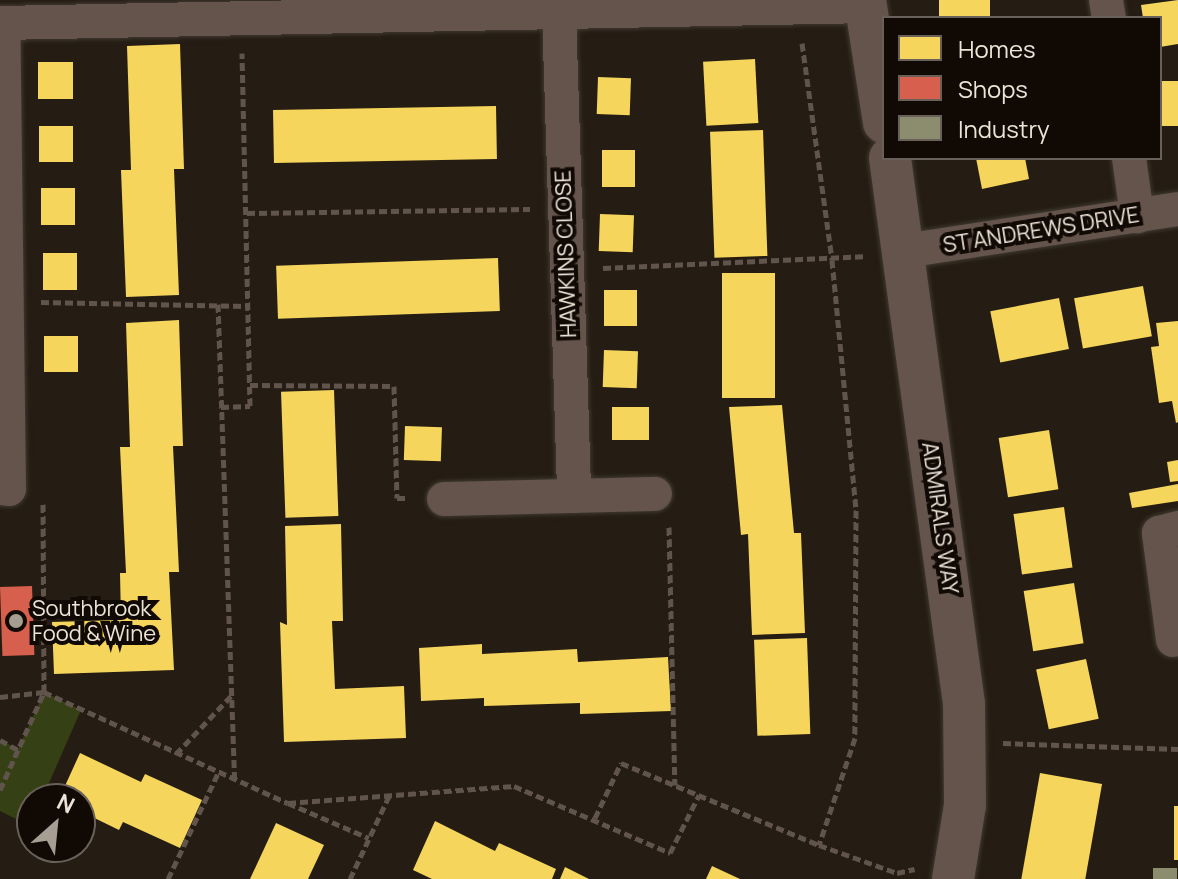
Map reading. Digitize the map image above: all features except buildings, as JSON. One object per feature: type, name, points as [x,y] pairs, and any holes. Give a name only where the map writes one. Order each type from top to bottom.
[{"type":"street","points":[[4,488],[8,302],[1,23],[797,7],[866,3],[882,110]]},
{"type":"street","name":"HAWKINS CLOSE","points":[[559,12],[574,496]]},
{"type":"street","name":"ADMIRALS WAY","points":[[890,160],[966,741],[965,805],[954,870]]},
{"type":"street","points":[[1129,160],[1137,216]]},
{"type":"street","name":"ST ANDREWS DRIVE","points":[[904,251],[1178,209]]},
{"type":"street","points":[[444,499],[655,494]]},
{"type":"street","points":[[1173,640],[1159,533],[1178,528]]},
{"type":"path","points":[[797,7],[832,260],[856,510],[855,738],[819,845]]},
{"type":"path","points":[[221,407],[250,406],[240,16]]},
{"type":"path","points":[[247,213],[564,208]]},
{"type":"path","points":[[566,270],[832,260],[904,251]]},
{"type":"path","points":[[8,302],[247,306]]},
{"type":"path","points":[[218,304],[235,781]]},
{"type":"path","points":[[250,385],[394,386],[397,498],[444,499]]},
{"type":"path","points":[[0,790],[44,692],[43,490],[4,488]]},
{"type":"path","points":[[655,494],[668,495],[675,785]]},
{"type":"path","points":[[0,697],[44,692],[235,781],[369,838]]},
{"type":"path","points":[[176,754],[233,693]]},
{"type":"path","points":[[0,740],[18,750]]},
{"type":"path","points":[[966,741],[1178,749]]},
{"type":"path","points":[[595,818],[621,763],[895,876],[954,870]]},
{"type":"path","points":[[168,879],[218,773]]},
{"type":"path","points":[[288,803],[514,786],[595,818],[670,853],[699,795]]},
{"type":"path","points":[[350,879],[391,794]]},
{"type":"green space","points":[[44,692],[81,710],[49,783],[16,783],[16,819],[0,811],[0,740],[18,749]]},
{"type":"place","name":"Southbrook Food & Wine","points":[[16,621]]}]
